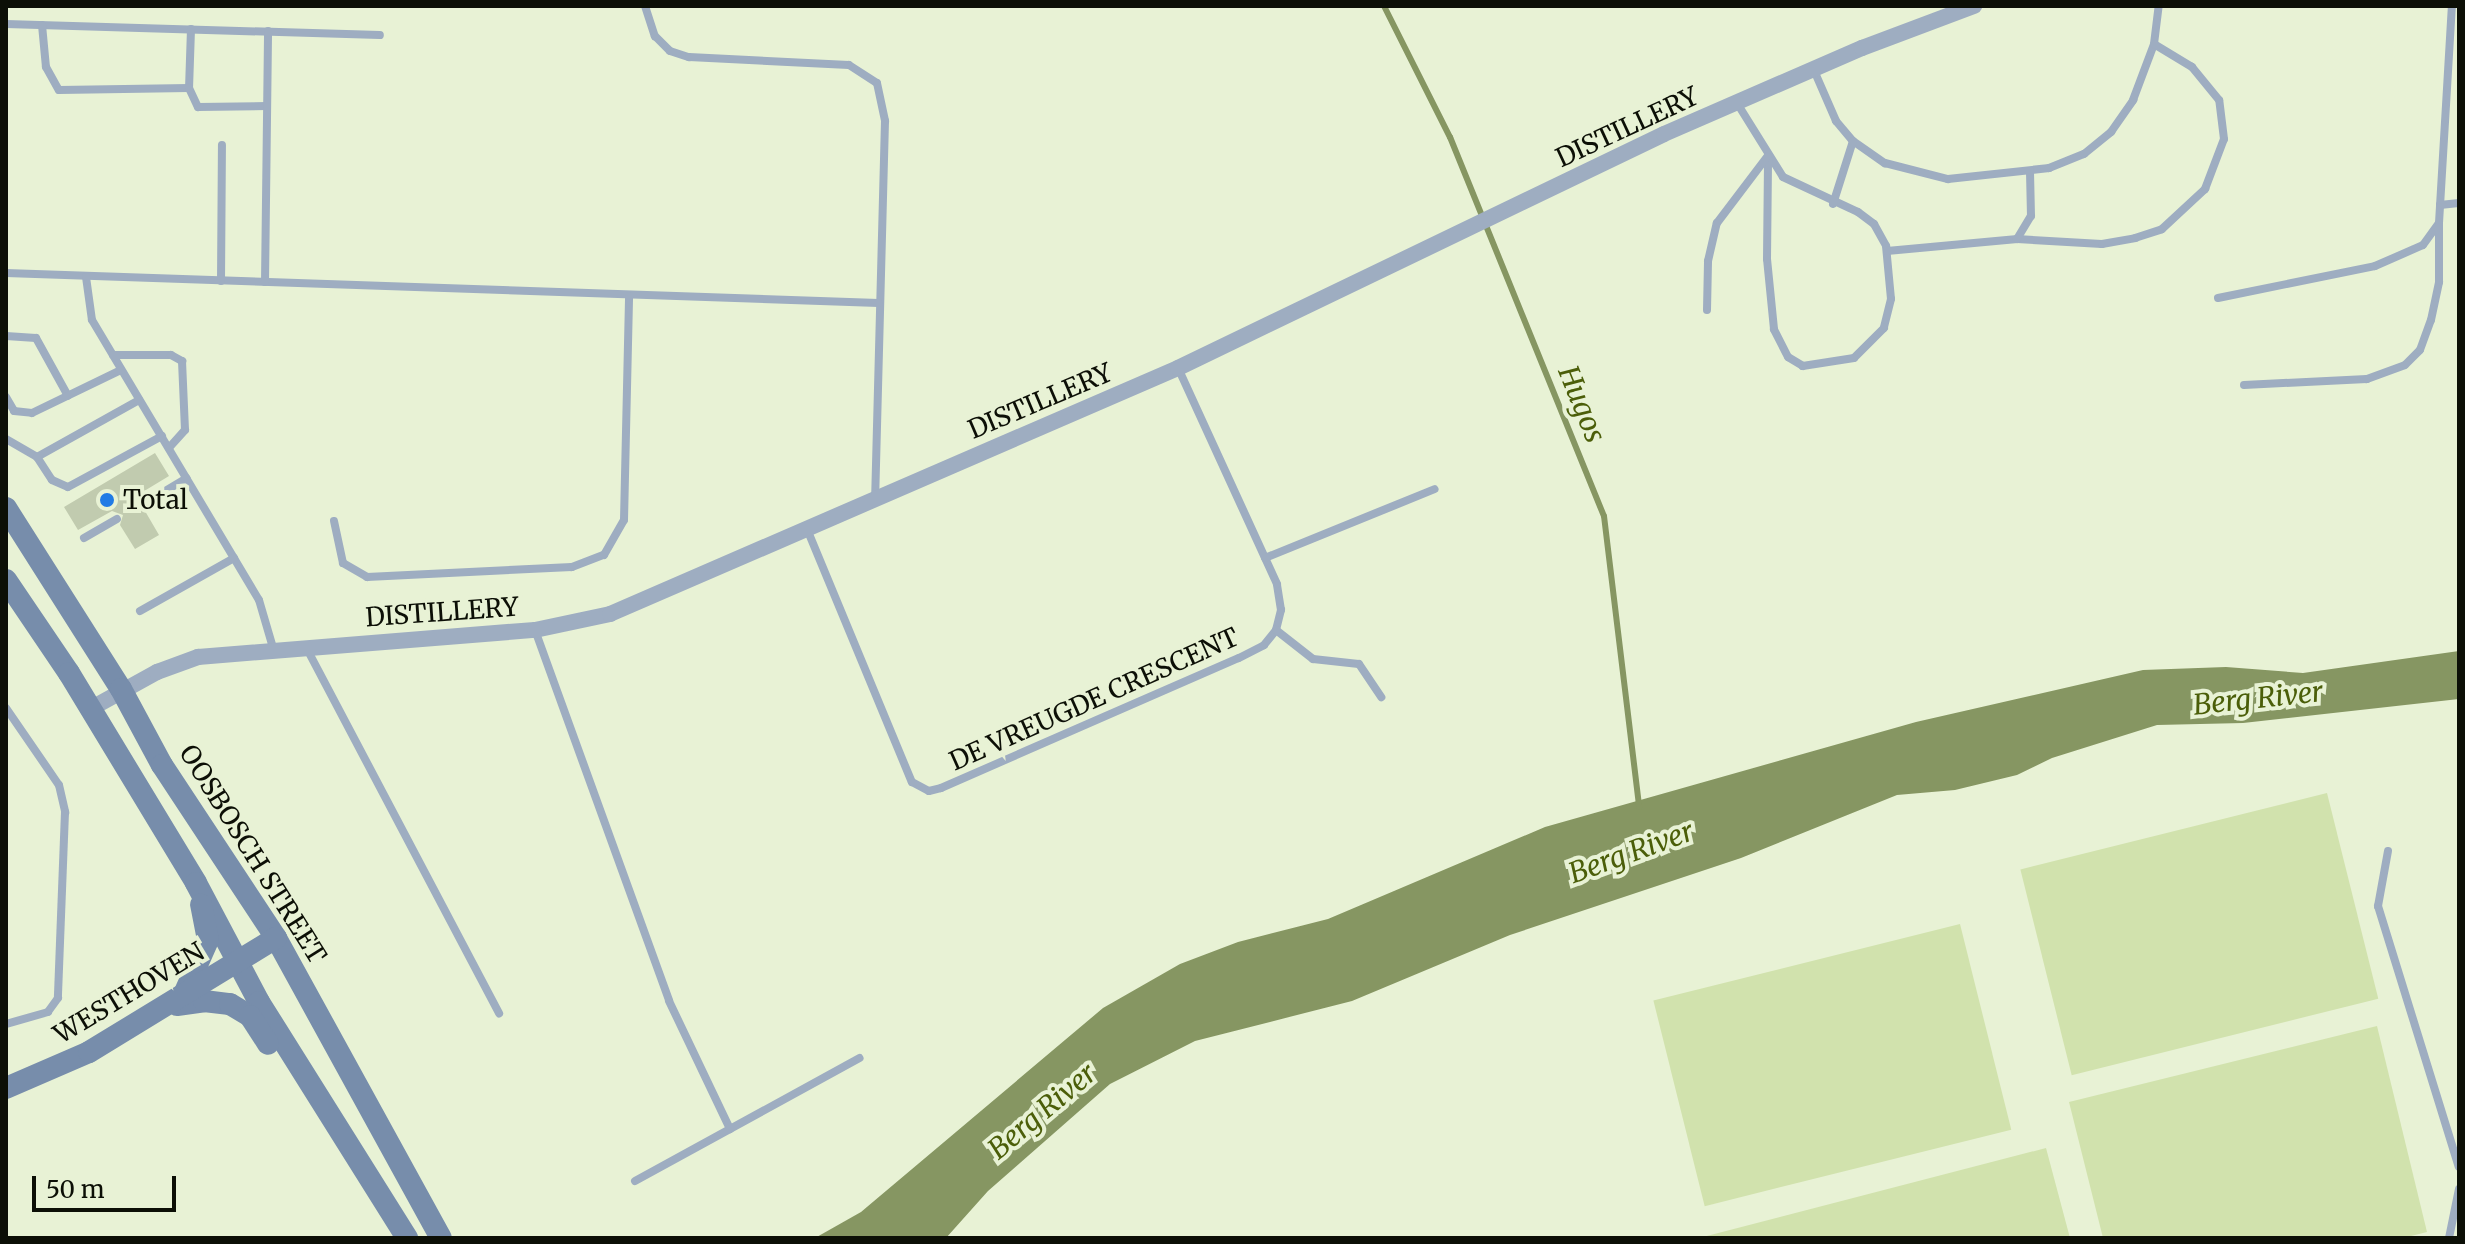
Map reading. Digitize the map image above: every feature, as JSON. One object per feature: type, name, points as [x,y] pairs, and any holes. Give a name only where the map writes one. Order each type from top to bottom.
[{"type":"main road","name":"OOSBOSCH STREET","points":[[6,508],[121,689],[162,765],[276,938],[441,1238]]},
{"type":"main road","points":[[6,580],[90,709],[196,883],[362,1168],[407,1238]]},
{"type":"main road","points":[[174,1003],[208,940],[196,883]]},
{"type":"main road","name":"WESTHOVEN","points":[[6,1088],[89,1052],[174,1003],[276,938]]},
{"type":"main road","points":[[174,1003],[217,1001],[250,1016],[323,1130],[362,1168]]},
{"type":"street","name":"DISTILLERY","points":[[90,709],[121,689],[198,657],[305,645],[535,630],[610,614],[1178,368],[1486,219],[1813,68],[1974,6]]},
{"type":"lane","points":[[645,6],[655,36],[670,51],[689,57],[849,65],[877,83],[885,121],[875,498]]},
{"type":"lane","points":[[1813,68],[1836,121],[1853,141],[1885,163],[1917,174],[1948,179],[2030,171],[2084,154],[2111,132],[2133,100],[2154,44],[2159,6]]},
{"type":"lane","points":[[2244,385],[2367,379],[2405,365],[2420,350],[2431,320],[2439,282],[2439,223],[2452,6]]},
{"type":"lane","points":[[6,24],[380,35]]},
{"type":"lane","points":[[42,25],[46,67],[59,90],[189,88]]},
{"type":"lane","points":[[191,29],[189,88],[193,101],[206,109],[267,106]]},
{"type":"lane","points":[[265,282],[268,31]]},
{"type":"lane","points":[[1887,251],[2017,239],[2102,244],[2162,229],[2205,189],[2224,139],[2219,100],[2192,67],[2154,44]]},
{"type":"lane","points":[[1737,103],[1783,177],[1874,224],[1887,251],[1891,299],[1884,328],[1871,345],[1854,358],[1824,366],[1803,366],[1788,357],[1774,329],[1769,297],[1768,157]]},
{"type":"lane","points":[[1833,204],[1853,141]]},
{"type":"lane","points":[[221,281],[222,145]]},
{"type":"lane","points":[[1707,310],[1708,261],[1717,223],[1768,157]]},
{"type":"lane","points":[[2017,239],[2031,216],[2030,171]]},
{"type":"lane","points":[[2440,205],[2459,203]]},
{"type":"lane","points":[[2218,298],[2375,266],[2423,245],[2439,223]]},
{"type":"lane","points":[[6,273],[878,303]]},
{"type":"lane","points":[[86,277],[89,313],[259,600],[273,648]]},
{"type":"lane","points":[[334,521],[343,563],[367,577],[572,567],[604,555],[624,520],[629,296]]},
{"type":"lane","points":[[6,336],[36,338],[68,396]]},
{"type":"lane","points":[[113,355],[171,355],[182,361],[185,430],[169,448]]},
{"type":"lane","name":"DE VREUGDE CRESCENT","points":[[807,529],[912,782],[929,791],[1239,658],[1264,645],[1276,630],[1279,597],[1265,558],[1178,368]]},
{"type":"lane","points":[[6,397],[22,415],[121,370]]},
{"type":"lane","points":[[37,457],[139,400]]},
{"type":"lane","points":[[6,439],[37,457],[52,480],[68,487],[162,436]]},
{"type":"lane","points":[[142,505],[187,478]]},
{"type":"lane","points":[[1265,558],[1435,489]]},
{"type":"lane","points":[[84,538],[117,519]]},
{"type":"lane","points":[[140,611],[234,558]]},
{"type":"lane","points":[[535,630],[669,1001],[730,1129]]},
{"type":"lane","points":[[1276,630],[1313,659],[1359,664],[1381,697]]},
{"type":"lane","points":[[305,645],[499,1013]]},
{"type":"lane","points":[[6,708],[59,785],[65,812],[58,998],[48,1012],[6,1024]]},
{"type":"lane","points":[[2388,851],[2378,906],[2459,1167]]},
{"type":"lane","points":[[635,1181],[860,1058]]},
{"type":"lane","points":[[2449,1238],[2459,1189]]},
{"type":"shaded area","points":[[2327,793],[2378,999],[2072,1075],[2020,869]]},
{"type":"shaded area","points":[[1960,924],[2011,1130],[1705,1206],[1653,1000]]},
{"type":"shaded area","points":[[2377,1026],[2427,1232],[2403,1238],[2103,1238],[2069,1102]]},
{"type":"shaded area","points":[[2046,1148],[2070,1238],[1699,1238]]},
{"type":"water","name":"Berg River","points":[[2459,651],[2459,699],[2243,723],[2157,725],[2052,758],[2017,775],[1955,790],[1897,795],[1741,858],[1510,935],[1352,1001],[1195,1041],[1110,1084],[988,1191],[946,1238],[815,1238],[861,1212],[1103,1008],[1180,964],[1238,942],[1328,919],[1545,827],[1916,722],[2143,670],[2226,667],[2303,673]]},
{"type":"building","name":"Total","points":[[155,453],[169,476],[136,496],[135,506],[145,511],[159,535],[135,549],[120,525],[123,515],[112,511],[78,530],[64,507]]},
{"type":"waterway","name":"Hugos","points":[[1384,6],[1450,137],[1604,516],[1639,807]]},
{"type":"place","name":"Total","points":[[107,500]]}]
